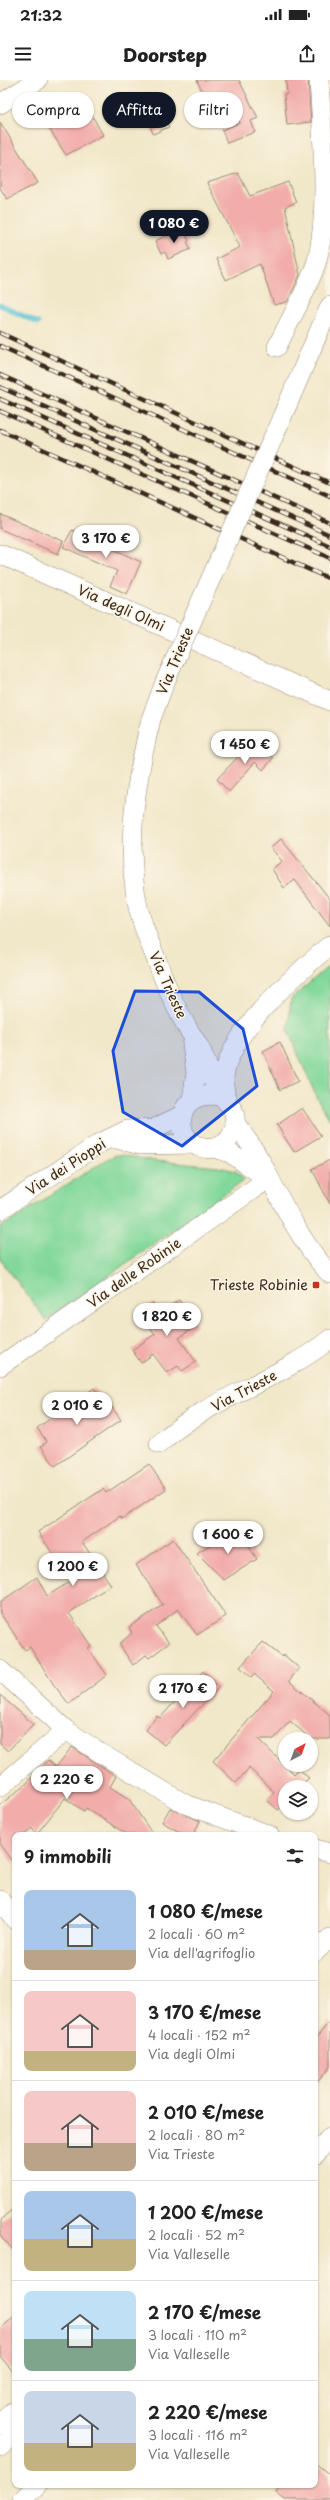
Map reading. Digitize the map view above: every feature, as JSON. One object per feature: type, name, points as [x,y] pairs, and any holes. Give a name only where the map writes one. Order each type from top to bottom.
[{"type":"street","points":[[0,104],[38,80]]},
{"type":"street","points":[[277,347],[316,264],[321,240],[325,190],[319,80]]},
{"type":"street","name":"Via Trieste","points":[[330,306],[165,682],[151,719],[140,761],[134,804],[133,856],[138,908],[165,985],[197,1050],[229,1109],[255,1152],[268,1180],[305,1241],[330,1274]]},
{"type":"street","name":"Via degli Olmi","points":[[0,554],[330,701]]},
{"type":"street","points":[[215,1148],[229,1139],[229,1109],[224,1081],[226,1065],[231,1053],[270,1001],[330,945]]},
{"type":"street","name":"Via Trieste","points":[[182,1115],[185,1107],[192,1099],[196,1073],[197,1050]]},
{"type":"street","points":[[192,1099],[205,1095],[229,1109]]},
{"type":"street","points":[[182,1115],[182,1127],[185,1135],[194,1144]]},
{"type":"street","name":"Via dei Pioppi","points":[[0,1210],[112,1138],[127,1130],[153,1129],[182,1115]]},
{"type":"street","name":"Via dei Pioppi","points":[[112,1138],[141,1145],[194,1144]]},
{"type":"street","name":"Via Trieste","points":[[194,1144],[206,1148],[215,1148],[230,1153],[268,1180]]},
{"type":"street","name":"Via delle Robinie","points":[[0,1366],[268,1180]]},
{"type":"street","name":"Via Trieste","points":[[159,1444],[178,1427],[309,1355],[330,1339]]},
{"type":"street","points":[[0,1670],[66,1730],[102,1754],[185,1804],[262,1832]]},
{"type":"street","points":[[0,1787],[66,1730]]},
{"type":"street","points":[[318,1850],[330,1853]]},
{"type":"street","points":[[0,1901],[12,1916]]},
{"type":"street","points":[[318,1949],[330,1938]]},
{"type":"street","points":[[318,2151],[330,2137]]},
{"type":"street","points":[[0,2424],[12,2414]]},
{"type":"street","points":[[0,2447],[12,2437]]},
{"type":"street","points":[[22,2500],[34,2488]]},
{"type":"highlighted area","points":[[135,991],[199,992],[243,1029],[257,1086],[182,1146],[123,1112],[113,1051]]},
{"type":"green space","points":[[330,965],[330,1120],[317,1098],[288,1031],[291,999]]},
{"type":"green space","points":[[116,1155],[155,1161],[218,1167],[236,1171],[244,1180],[46,1320],[0,1259],[0,1228],[105,1160]]},
{"type":"building","points":[[197,80],[239,80],[258,118],[251,121],[255,132],[227,143],[222,130],[227,128],[243,128],[243,92],[202,92]]},
{"type":"building","points":[[286,80],[308,80],[311,122],[287,125],[284,94],[287,94]]},
{"type":"building","points":[[94,119],[103,135],[66,155],[49,128],[94,128]]},
{"type":"building","points":[[0,122],[38,183],[7,199],[0,188]]},
{"type":"building","points":[[151,128],[167,128],[153,134]]},
{"type":"building","points":[[238,173],[250,196],[288,182],[296,202],[285,207],[300,275],[287,302],[274,305],[260,264],[226,280],[216,259],[240,247],[207,183]]},
{"type":"building","points":[[183,228],[189,241],[187,242],[191,249],[168,259],[165,252],[161,254],[155,241]]},
{"type":"building","points":[[0,514],[63,541],[58,554],[0,529]]},
{"type":"building","points":[[72,530],[141,562],[127,594],[110,586],[117,571],[63,547]]},
{"type":"building","points":[[254,740],[273,758],[263,770],[255,762],[229,792],[217,779]]},
{"type":"building","points":[[281,839],[330,899],[330,926],[295,880],[284,888],[272,869],[282,861],[271,848]]},
{"type":"building","points":[[280,1042],[298,1081],[280,1090],[263,1051]]},
{"type":"building","points":[[302,1108],[321,1136],[294,1152],[277,1125]]},
{"type":"building","points":[[330,1160],[330,1204],[312,1169]]},
{"type":"building","points":[[179,1300],[197,1325],[179,1338],[196,1362],[182,1371],[178,1366],[167,1373],[153,1354],[141,1363],[132,1350],[155,1334],[140,1313],[153,1303],[160,1313]]},
{"type":"building","points":[[94,1388],[101,1397],[103,1395],[121,1420],[55,1466],[41,1446],[47,1442],[37,1428]]},
{"type":"building","points":[[149,1464],[166,1489],[122,1519],[120,1516],[82,1542],[111,1585],[69,1613],[91,1646],[88,1648],[107,1675],[69,1704],[54,1685],[30,1647],[25,1650],[0,1613],[0,1602],[37,1577],[47,1596],[71,1581],[38,1532],[103,1489],[106,1493]]},
{"type":"building","points":[[237,1528],[257,1559],[224,1580],[197,1553]]},
{"type":"building","points":[[173,1539],[226,1616],[197,1635],[178,1609],[156,1626],[169,1643],[149,1658],[146,1655],[133,1665],[119,1644],[132,1633],[129,1627],[163,1605],[136,1565]]},
{"type":"building","points":[[263,1642],[282,1657],[284,1655],[299,1668],[289,1681],[330,1715],[330,1739],[318,1739],[318,1732],[303,1732],[290,1721],[280,1732],[278,1732],[278,1734],[274,1739],[258,1739],[278,1758],[278,1772],[292,1772],[294,1774],[296,1772],[302,1772],[309,1778],[307,1780],[278,1780],[278,1810],[267,1800],[274,1792],[249,1768],[236,1783],[213,1761],[274,1691],[254,1674],[251,1677],[240,1667]]},
{"type":"building","points":[[203,1671],[219,1687],[164,1745],[146,1730],[157,1716],[160,1718]]},
{"type":"building","points":[[0,1695],[33,1724],[8,1751],[0,1744]]},
{"type":"building","points":[[72,1747],[116,1776],[110,1787],[129,1799],[151,1832],[123,1832],[86,1808],[84,1811],[65,1798],[38,1832],[34,1832],[32,1828],[27,1832],[12,1832],[12,1861],[0,1845],[0,1805],[25,1785],[48,1760],[56,1767]]},
{"type":"building","points":[[170,1808],[200,1821],[194,1832],[180,1832],[162,1822]]},
{"type":"building","points":[[330,2021],[330,2067],[318,2081],[318,2035]]},
{"type":"building","points":[[12,2210],[12,2249],[0,2235],[0,2220]]},
{"type":"building","points":[[12,2319],[12,2370],[0,2356],[0,2329]]},
{"type":"building","points":[[318,2465],[330,2475],[330,2500],[285,2500],[276,2493],[280,2488],[318,2488]]},
{"type":"waterway","points":[[0,305],[38,323]]},
{"type":"railway","points":[[0,333],[330,483]]},
{"type":"railway","points":[[0,346],[330,496]]},
{"type":"railway","points":[[0,375],[330,523]]},
{"type":"railway","points":[[0,387],[330,535]]},
{"type":"railway","points":[[0,399],[330,546]]},
{"type":"railway","points":[[0,411],[330,558]]},
{"type":"railway","points":[[0,430],[330,579]]},
{"type":"place","name":"Trieste Robinie","points":[[316,1285]]}]
